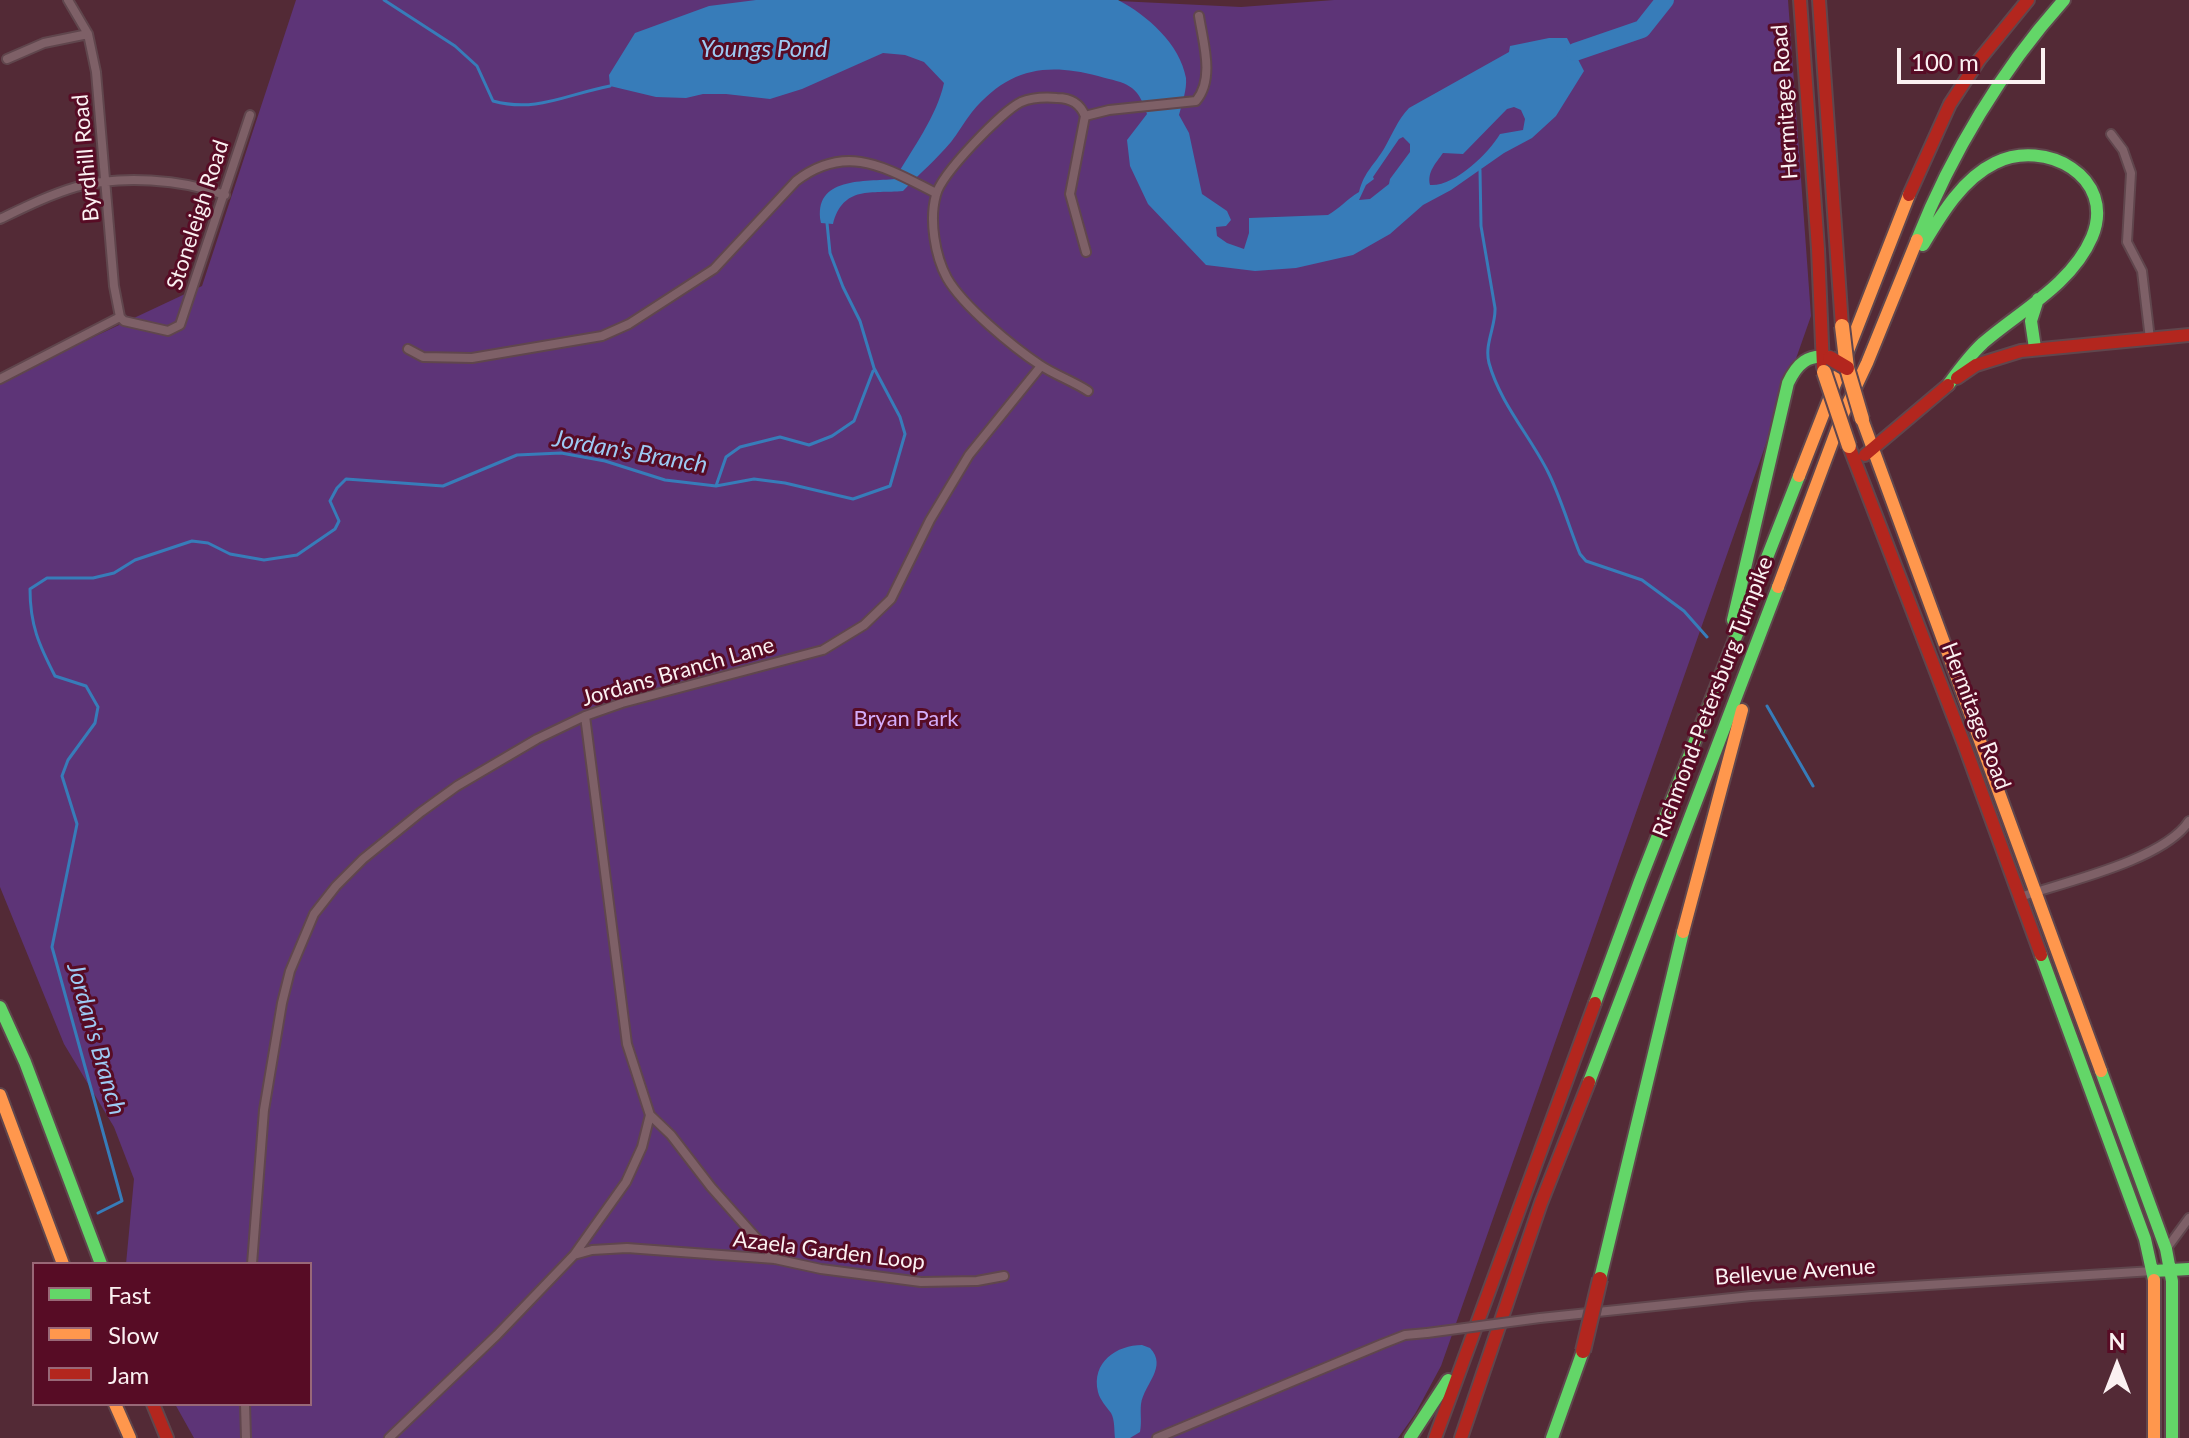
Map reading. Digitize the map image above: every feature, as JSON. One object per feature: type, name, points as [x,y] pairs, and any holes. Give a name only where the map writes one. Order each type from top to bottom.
[{"type":"main road","name":"Hermitage Road","points":[[1800,0],[1825,361],[1849,446],[2135,1210],[2153,1271],[2154,1438]]},
{"type":"main road","name":"Hermitage Road","points":[[1819,0],[1847,368],[1872,450],[2166,1249],[2171,1270],[2172,1438]]},
{"type":"main road","name":"Richmond-Petersburg Turnpike","points":[[1435,1438],[1640,881],[1922,161],[1950,104],[1979,60],[2028,0]]},
{"type":"main road","name":"Richmond-Petersburg Turnpike","points":[[1461,1438],[1541,1203],[1675,861],[1842,416],[1867,363],[1933,199],[1976,121],[2040,27],[2064,0]]},
{"type":"main road","points":[[1893,299],[1937,223],[1969,180],[1997,161],[2015,156],[2057,158],[2087,181],[2097,222],[2076,264],[1964,361],[1948,385]]},
{"type":"main road","points":[[2035,348],[2031,321],[2038,298]]},
{"type":"main road","points":[[1855,462],[1976,365],[2035,348],[2189,335]]},
{"type":"main road","points":[[1721,673],[1785,394],[1797,365],[1808,358],[1847,368]]},
{"type":"main road","points":[[1552,1438],[1583,1351],[1671,978],[1766,618]]},
{"type":"main road","points":[[0,1007],[30,1075],[100,1262]]},
{"type":"main road","points":[[0,1095],[62,1262]]},
{"type":"main road","name":"Bellevue Avenue","points":[[2153,1271],[2189,1269]]},
{"type":"main road","points":[[1410,1438],[1467,1348]]},
{"type":"main road","points":[[116,1406],[130,1438]]},
{"type":"main road","points":[[155,1409],[170,1438]]},
{"type":"street","name":"Byrdhill Road","points":[[68,0],[88,34],[96,72],[114,286],[120,317]]},
{"type":"street","points":[[1085,116],[1109,110],[1196,101],[1205,88],[1207,76],[1199,16]]},
{"type":"street","points":[[7,59],[44,43],[88,34]]},
{"type":"street","points":[[1086,252],[1070,194],[1085,116],[1082,108],[1073,101],[1031,98],[998,119],[954,167],[936,193],[935,236],[939,259],[949,281],[1006,339],[1041,366],[1088,391]]},
{"type":"street","name":"Stoneleigh Road","points":[[120,317],[124,321],[168,331],[180,325],[250,115]]},
{"type":"street","points":[[2111,134],[2128,160],[2131,173],[2127,242],[2142,271],[2150,339]]},
{"type":"street","points":[[408,349],[423,357],[472,358],[602,336],[629,324],[714,269],[796,181],[820,165],[838,161],[865,162],[894,172],[936,193]]},
{"type":"street","points":[[0,219],[67,190],[106,182],[190,186],[225,195]]},
{"type":"street","points":[[0,379],[120,317]]},
{"type":"street","name":"Jordans Branch Lane","points":[[252,1262],[264,1110],[275,1035],[290,971],[314,914],[336,886],[363,859],[421,812],[457,786],[537,739],[585,716],[622,703],[823,650],[864,625],[891,599],[930,520],[969,455],[1041,366]]},
{"type":"street","points":[[585,716],[627,1044],[650,1115],[671,1135],[711,1187],[775,1259]]},
{"type":"street","points":[[2020,897],[2153,851],[2178,834],[2189,821]]},
{"type":"street","points":[[389,1438],[497,1335],[574,1255],[626,1182],[642,1147],[650,1115]]},
{"type":"street","points":[[2166,1249],[2189,1218]]},
{"type":"street","name":"Azaela Garden Loop","points":[[574,1255],[592,1250],[627,1248],[775,1259],[821,1269],[921,1282],[977,1281],[1004,1276]]},
{"type":"street","name":"Bellevue Avenue","points":[[1157,1438],[1405,1335],[1751,1296],[2153,1271]]},
{"type":"street","points":[[245,1406],[246,1438]]},
{"type":"green space","name":"Bryan Park","points":[[296,0],[1098,0],[1241,7],[1334,0],[1788,0],[1811,316],[1441,1366],[1398,1438],[194,1438],[176,1406],[312,1406],[312,1262],[126,1262],[134,1179],[114,1127],[64,1044],[0,887],[0,381],[202,286]]},
{"type":"water","name":"Youngs Pond","points":[[756,0],[1118,0],[1151,22],[1177,54],[1186,78],[1179,115],[1189,133],[1202,194],[1227,211],[1231,220],[1226,226],[1216,227],[1217,236],[1244,249],[1249,218],[1328,215],[1336,210],[1359,192],[1367,173],[1409,108],[1509,52],[1510,46],[1549,38],[1567,38],[1584,71],[1556,116],[1532,138],[1423,205],[1390,234],[1353,255],[1296,268],[1255,271],[1206,265],[1148,204],[1130,166],[1127,140],[1147,114],[1135,90],[1116,81],[1061,70],[1029,73],[999,86],[972,112],[945,149],[903,191],[870,192],[851,197],[838,212],[833,224],[821,223],[820,208],[833,189],[856,182],[895,179],[930,120],[944,83],[924,62],[905,55],[883,53],[802,89],[770,99],[726,94],[656,97],[610,86],[609,75],[635,33],[709,6]],"holes":[[[1514,107],[1521,110],[1525,119],[1523,130],[1500,134],[1487,151],[1460,175],[1430,185],[1431,172],[1443,153],[1463,154],[1507,109]],[[1403,137],[1410,144],[1410,152],[1389,184],[1370,199],[1359,200],[1366,185],[1374,179]]]},
{"type":"water","points":[[1142,1345],[1150,1348],[1157,1362],[1141,1404],[1140,1432],[1130,1438],[1115,1438],[1112,1416],[1098,1392],[1098,1372],[1115,1352]]},
{"type":"waterway","points":[[384,0],[455,46],[477,66],[493,101],[538,104],[610,86]]},
{"type":"waterway","points":[[1575,52],[1642,29],[1665,0]]},
{"type":"waterway","points":[[1480,170],[1481,226],[1495,308],[1488,356],[1500,392],[1548,472],[1580,554],[1586,561],[1642,580],[1684,611],[1707,637]]},
{"type":"waterway","name":"Jordan's Branch","points":[[98,1213],[122,1201],[52,947],[77,824],[62,776],[68,760],[95,723],[98,707],[86,686],[55,676],[36,634],[30,589],[47,578],[93,578],[114,573],[135,560],[192,541],[208,543],[230,554],[264,560],[297,555],[335,529],[339,521],[330,501],[346,479],[443,486],[517,455],[561,453],[605,461],[665,480],[716,486],[754,479],[853,499],[890,486],[905,434],[900,417],[874,368],[860,321],[830,253],[827,223]]},
{"type":"waterway","points":[[716,486],[726,457],[740,447],[780,437],[809,445],[832,436],[854,421],[873,371]]},
{"type":"waterway","points":[[1767,706],[1813,786]]},
{"type":"traffic: fast","points":[[1917,240],[1946,176],[1980,114],[2020,55],[2064,0]]},
{"type":"traffic: fast","points":[[1923,245],[1953,199],[1972,178],[1995,163],[2015,157],[2035,156],[2072,168],[2085,181],[2094,197],[2097,216],[2092,237],[2072,269],[2044,296],[1983,343],[1948,385]]},
{"type":"traffic: fast","points":[[2035,348],[2031,321],[2038,299]]},
{"type":"traffic: fast","points":[[1733,620],[1788,383],[1795,370],[1809,359],[1830,358]]},
{"type":"traffic: fast","points":[[1595,1003],[1799,476]]},
{"type":"traffic: fast","points":[[1589,1082],[1778,587]]},
{"type":"traffic: fast","points":[[1600,1279],[1683,932]]},
{"type":"traffic: fast","points":[[2041,955],[2145,1239],[2154,1280]]},
{"type":"traffic: fast","points":[[0,1007],[25,1062],[100,1262]]},
{"type":"traffic: fast","points":[[2101,1071],[2166,1249],[2172,1281],[2172,1438]]},
{"type":"traffic: fast","points":[[2153,1271],[2189,1269]]},
{"type":"traffic: fast","points":[[1552,1438],[1583,1351]]},
{"type":"traffic: fast","points":[[1410,1438],[1448,1380]]},
{"type":"traffic: slow","points":[[1799,476],[1909,195]]},
{"type":"traffic: slow","points":[[1778,587],[1842,416],[1917,240]]},
{"type":"traffic: slow","points":[[1842,326],[1847,368],[1862,419]]},
{"type":"traffic: slow","points":[[1824,372],[1849,446]]},
{"type":"traffic: slow","points":[[1862,419],[2101,1071]]},
{"type":"traffic: slow","points":[[1683,932],[1742,710]]},
{"type":"traffic: slow","points":[[0,1095],[62,1262]]},
{"type":"traffic: slow","points":[[2154,1280],[2154,1438]]},
{"type":"traffic: slow","points":[[116,1406],[130,1438]]},
{"type":"traffic: jam","points":[[1800,0],[1823,367]]},
{"type":"traffic: jam","points":[[1819,0],[1842,326]]},
{"type":"traffic: jam","points":[[1909,195],[1950,104],[1979,60],[2028,0]]},
{"type":"traffic: jam","points":[[1957,378],[1976,365],[2021,351],[2189,335]]},
{"type":"traffic: jam","points":[[1830,358],[1847,368]]},
{"type":"traffic: jam","points":[[1865,455],[1948,385]]},
{"type":"traffic: jam","points":[[1849,446],[1964,744],[2041,955]]},
{"type":"traffic: jam","points":[[1435,1438],[1595,1003]]},
{"type":"traffic: jam","points":[[1461,1438],[1541,1203],[1589,1082]]},
{"type":"traffic: jam","points":[[1583,1351],[1600,1279]]},
{"type":"traffic: jam","points":[[154,1406],[167,1438]]}]
